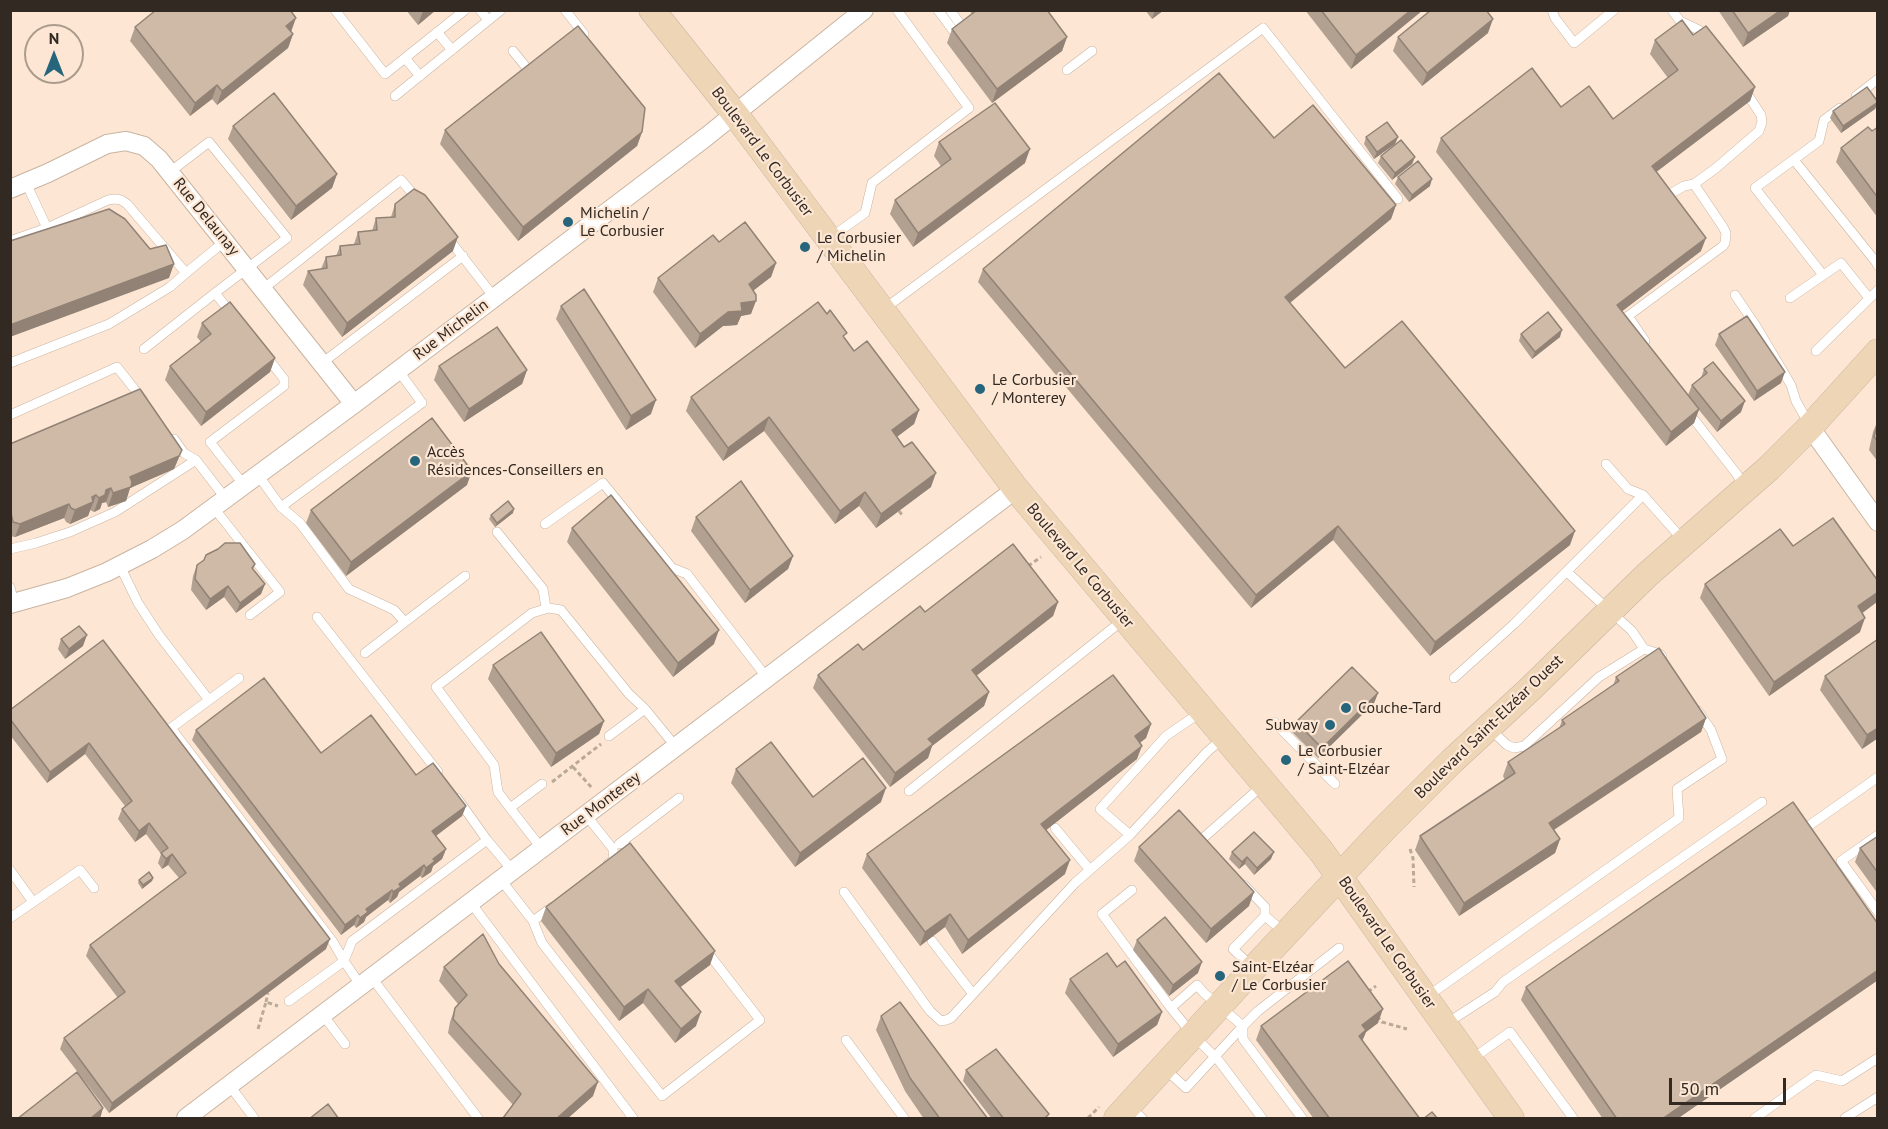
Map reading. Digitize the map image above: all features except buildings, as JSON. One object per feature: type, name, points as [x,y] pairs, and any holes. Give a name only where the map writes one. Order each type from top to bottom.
[{"type":"street","name":"Boulevard Le Corbusier","points":[[652,10],[735,114],[1017,489],[1321,851],[1426,997],[1506,1115]]},
{"type":"street","name":"Rue Michelin","points":[[12,598],[67,588],[120,566],[168,540],[354,404],[735,114],[864,10]]},
{"type":"street","name":"Rue Delaunay","points":[[18,186],[101,146],[119,141],[144,146],[155,154],[170,172],[354,404]]},
{"type":"street","name":"Boulevard Saint-Elzéar Ouest","points":[[1129,1114],[1164,1068],[1219,1006],[1339,876],[1452,761],[1528,691],[1648,574],[1746,489],[1810,427],[1878,352]]},
{"type":"street","points":[[1810,427],[1878,522]]},
{"type":"street","name":"Rue Monterey","points":[[186,1119],[1017,489]]},
{"type":"lane","points":[[335,10],[385,74],[465,10]]},
{"type":"lane","points":[[480,10],[488,20]]},
{"type":"lane","points":[[395,96],[501,10]]},
{"type":"lane","points":[[565,10],[592,46]]},
{"type":"lane","points":[[828,240],[865,213],[872,183],[969,108],[897,10]]},
{"type":"lane","points":[[938,10],[959,30],[950,10]]},
{"type":"lane","points":[[1552,10],[1555,18],[1574,43],[1614,10]]},
{"type":"lane","points":[[1672,10],[1680,21],[1699,30],[1713,48]]},
{"type":"lane","points":[[881,310],[1263,27],[1398,199]]},
{"type":"lane","points":[[437,32],[452,50]]},
{"type":"lane","points":[[513,51],[526,67]]},
{"type":"lane","points":[[1067,70],[1092,51]]},
{"type":"lane","points":[[405,58],[420,76]]},
{"type":"lane","points":[[1823,275],[1755,188],[1819,141],[1824,120],[1878,79]]},
{"type":"lane","points":[[1663,198],[1684,186],[1694,184],[1757,134],[1761,126],[1761,115],[1740,84]]},
{"type":"lane","points":[[144,349],[287,237],[209,142],[170,172]]},
{"type":"lane","points":[[1794,160],[1878,266]]},
{"type":"lane","points":[[263,289],[401,180],[422,205]]},
{"type":"lane","points":[[1647,345],[1628,316],[1725,243],[1726,233],[1723,226],[1694,184]]},
{"type":"lane","points":[[18,186],[47,228]]},
{"type":"lane","points":[[10,241],[47,228],[108,200],[118,199],[127,204],[186,273]]},
{"type":"lane","points":[[442,231],[494,297]]},
{"type":"lane","points":[[10,363],[109,324],[170,287],[225,242]]},
{"type":"lane","points":[[322,363],[463,256]]},
{"type":"lane","points":[[1790,298],[1841,263],[1869,298]]},
{"type":"lane","points":[[1816,351],[1878,290]]},
{"type":"lane","points":[[215,293],[236,318]]},
{"type":"lane","points":[[1735,295],[1791,385],[1796,401],[1810,427]]},
{"type":"lane","points":[[263,352],[284,379],[284,386],[210,442],[300,523],[349,589],[394,610],[405,622]]},
{"type":"lane","points":[[10,415],[117,367],[151,410]]},
{"type":"lane","points":[[281,507],[422,402],[398,370]]},
{"type":"lane","points":[[1692,417],[1746,489]]},
{"type":"lane","points":[[164,427],[184,453],[196,460],[220,504],[280,592],[250,615]]},
{"type":"lane","points":[[10,549],[53,538],[99,519],[144,495],[196,460]]},
{"type":"lane","points":[[1606,464],[1628,489],[1643,495],[1684,542]]},
{"type":"lane","points":[[546,524],[603,483],[672,568],[687,574],[767,678]]},
{"type":"lane","points":[[1454,678],[1514,624],[1643,495]]},
{"type":"lane","points":[[497,532],[543,589],[546,608]]},
{"type":"lane","points":[[120,566],[138,603],[159,635],[209,700]]},
{"type":"lane","points":[[1567,572],[1632,631],[1644,649],[1660,654],[1666,663]]},
{"type":"lane","points":[[365,652],[465,576]]},
{"type":"lane","points":[[542,849],[498,792],[494,765],[436,687],[532,612],[546,608],[561,610],[629,694],[645,709],[676,747]]},
{"type":"lane","points":[[317,617],[441,776]]},
{"type":"lane","points":[[909,791],[1124,619]]},
{"type":"lane","points":[[1488,727],[1508,745],[1514,748],[1524,746],[1599,677],[1644,649]]},
{"type":"lane","points":[[239,678],[171,728],[333,942],[344,961],[366,982],[478,1119]]},
{"type":"lane","points":[[1426,997],[1679,818],[1677,789],[1722,759],[1711,730],[1692,702]]},
{"type":"lane","points":[[609,736],[645,709]]},
{"type":"lane","points":[[1130,835],[1100,809],[1166,736],[1203,711]]},
{"type":"lane","points":[[1274,722],[1335,784]]},
{"type":"lane","points":[[844,892],[935,1017],[941,1021],[951,1018],[1075,883],[1130,835],[1207,752],[1225,737]]},
{"type":"lane","points":[[1807,827],[1878,777]]},
{"type":"lane","points":[[510,808],[542,784]]},
{"type":"lane","points":[[1209,848],[1197,836],[1264,784]]},
{"type":"lane","points":[[448,786],[487,840],[533,921],[542,943],[662,1096],[760,1020],[698,939]]},
{"type":"lane","points":[[612,849],[679,798]]},
{"type":"lane","points":[[1445,1025],[1762,802]]},
{"type":"lane","points":[[586,815],[612,849],[614,860],[596,873]]},
{"type":"lane","points":[[1055,828],[1090,870]]},
{"type":"lane","points":[[1878,834],[1841,861],[1878,912]]},
{"type":"lane","points":[[288,1005],[344,961],[352,941],[487,840]]},
{"type":"lane","points":[[622,842],[635,858]]},
{"type":"lane","points":[[10,870],[33,902]]},
{"type":"lane","points":[[10,918],[80,870],[94,888]]},
{"type":"lane","points":[[1233,873],[1266,907],[1266,916],[1233,949],[1254,968]]},
{"type":"lane","points":[[1132,890],[1102,914],[1171,1008],[1193,1035],[1215,1056],[1262,1119]]},
{"type":"lane","points":[[533,921],[560,901]]},
{"type":"lane","points":[[471,903],[633,1119]]},
{"type":"lane","points":[[1266,916],[1286,934]]},
{"type":"lane","points":[[932,941],[973,994]]},
{"type":"lane","points":[[1164,1068],[1186,1088],[1258,1011],[1339,948]]},
{"type":"lane","points":[[1171,1008],[1197,985],[1243,1026],[1244,1039],[1302,1119]]},
{"type":"lane","points":[[323,1015],[345,1044]]},
{"type":"lane","points":[[1470,1060],[1510,1032],[1573,1119]]},
{"type":"lane","points":[[846,1040],[904,1119]]},
{"type":"lane","points":[[1755,1119],[1816,1075],[1842,1081],[1878,1058]]},
{"type":"lane","points":[[230,1086],[254,1119]]},
{"type":"lane","points":[[1845,1119],[1878,1097]]},
{"type":"path","points":[[899,510],[903,516]]},
{"type":"path","points":[[1027,568],[1041,556]]},
{"type":"path","points":[[552,783],[599,747]]},
{"type":"path","points":[[573,766],[593,789]]},
{"type":"path","points":[[1410,849],[1413,858],[1414,887]]},
{"type":"path","points":[[1363,996],[1376,986]]},
{"type":"path","points":[[258,1029],[268,993]]},
{"type":"path","points":[[266,1002],[288,1005]]},
{"type":"path","points":[[1376,1013],[1382,1022],[1407,1029]]},
{"type":"place","name":"Michelin / Le Corbusier","points":[[568,222]]},
{"type":"place","name":"Le Corbusier / Michelin","points":[[805,247]]},
{"type":"place","name":"Le Corbusier / Monterey","points":[[980,389]]},
{"type":"place","name":"Accès Résidences-Conseillers en","points":[[415,461]]},
{"type":"place","name":"Couche-Tard","points":[[1346,708]]},
{"type":"place","name":"Subway","points":[[1330,725]]},
{"type":"place","name":"Le Corbusier / Saint-Elzéar","points":[[1286,760]]},
{"type":"place","name":"Saint-Elzéar / Le Corbusier","points":[[1220,976]]}]
